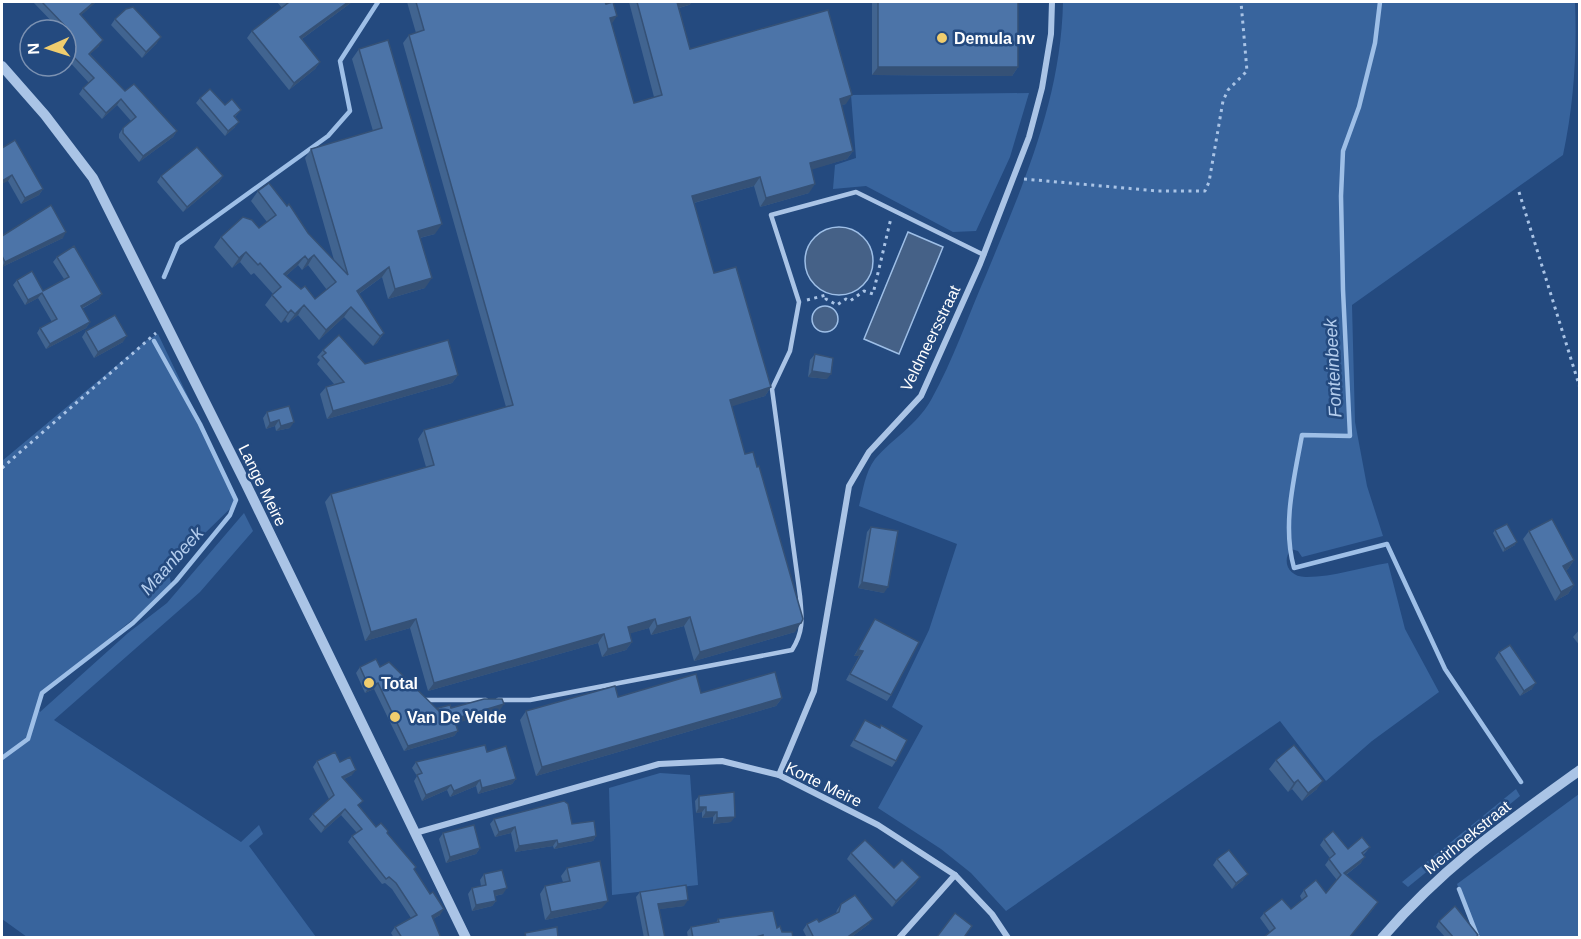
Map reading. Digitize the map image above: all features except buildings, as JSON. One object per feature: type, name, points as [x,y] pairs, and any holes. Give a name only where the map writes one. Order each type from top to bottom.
[{"type":"street","name":"Veldmeersstraat","points":[[779,776],[814,691],[849,486],[869,452],[921,396],[984,255],[1029,137],[1042,88],[1051,34],[1052,2]]},
{"type":"street","name":"Lange Meire","points":[[2,66],[45,115],[93,178],[466,938]]},
{"type":"street","name":"Korte Meire","points":[[414,833],[659,764],[722,761],[779,776],[878,825],[954,875],[992,914],[1008,938]]},
{"type":"street","name":"Meirhoekstraat","points":[[1382,938],[1426,889],[1458,860],[1580,770]]},
{"type":"street","points":[[899,938],[954,875]]},
{"type":"lane","points":[[422,699],[530,700],[792,650],[803,626],[772,389],[790,351],[799,302],[771,215],[856,192],[984,255]]},
{"type":"path","points":[[1014,177],[1042,182],[1158,191],[1205,191],[1209,182],[1222,101],[1228,90],[1247,71],[1240,2]]},
{"type":"path","points":[[1519,192],[1580,388]]},
{"type":"path","points":[[799,302],[826,295],[826,299],[837,305],[846,299],[850,301],[864,291],[873,294],[891,216]]},
{"type":"path","points":[[2,468],[166,324]]},
{"type":"shaded area","points":[[1063,2],[1575,2],[1574,78],[1563,155],[1352,305],[1355,422],[1367,486],[1383,536],[1302,557],[1298,551],[1291,549],[1288,554],[1288,568],[1301,577],[1337,574],[1388,563],[1405,629],[1439,692],[1372,741],[1326,781],[1280,721],[1006,911],[971,873],[941,849],[878,808],[923,726],[892,707],[929,630],[957,544],[859,506],[867,476],[875,459],[925,409],[939,385],[1013,208],[1048,108],[1061,38]]},
{"type":"shaded area","points":[[1029,93],[1010,157],[976,231],[953,232],[866,186],[833,189],[835,165],[856,158],[851,95]]},
{"type":"shaded area","points":[[846,227],[858,233],[867,242],[873,254],[871,274],[863,285],[846,295],[832,295],[815,285],[807,274],[805,254],[815,237],[826,229]]},
{"type":"shaded area","points":[[908,232],[943,247],[899,354],[864,339]]},
{"type":"shaded area","points":[[825,306],[834,310],[838,319],[834,328],[825,332],[816,328],[812,319],[816,310]]},
{"type":"shaded area","points":[[158,334],[238,501],[168,569],[172,588],[45,690],[38,701],[40,712],[128,633],[167,603],[244,513],[253,531],[200,592],[54,720],[241,842],[259,825],[263,834],[249,846],[316,937],[27,937],[2,919],[2,461],[147,340]]},
{"type":"shaded area","points":[[660,773],[690,775],[698,885],[612,895],[609,788]]},
{"type":"shaded area","points":[[1516,789],[1520,796],[1408,887],[1402,882]]},
{"type":"shaded area","points":[[1579,794],[1579,937],[1477,937],[1457,884]]},
{"type":"waterway","name":"Maanbeek","points":[[164,277],[178,244],[328,136],[350,111],[340,61],[378,2]]},
{"type":"waterway","name":"Fonteinbeek","points":[[1380,2],[1375,43],[1359,107],[1343,151],[1341,196],[1343,290],[1350,436],[1302,435],[1290,502],[1291,552],[1294,568],[1387,544],[1445,669],[1521,782]]},
{"type":"waterway","name":"Maanbeek","points":[[2,758],[28,739],[42,693],[133,623],[176,581],[230,515],[236,500],[200,424],[154,341]]},
{"type":"waterway","name":"Fonteinbeek","points":[[1459,889],[1478,938]]},
{"type":"place","name":"Demula nv","points":[[942,38]]},
{"type":"place","name":"Total","points":[[369,683]]},
{"type":"place","name":"Van De Velde","points":[[395,717]]}]
